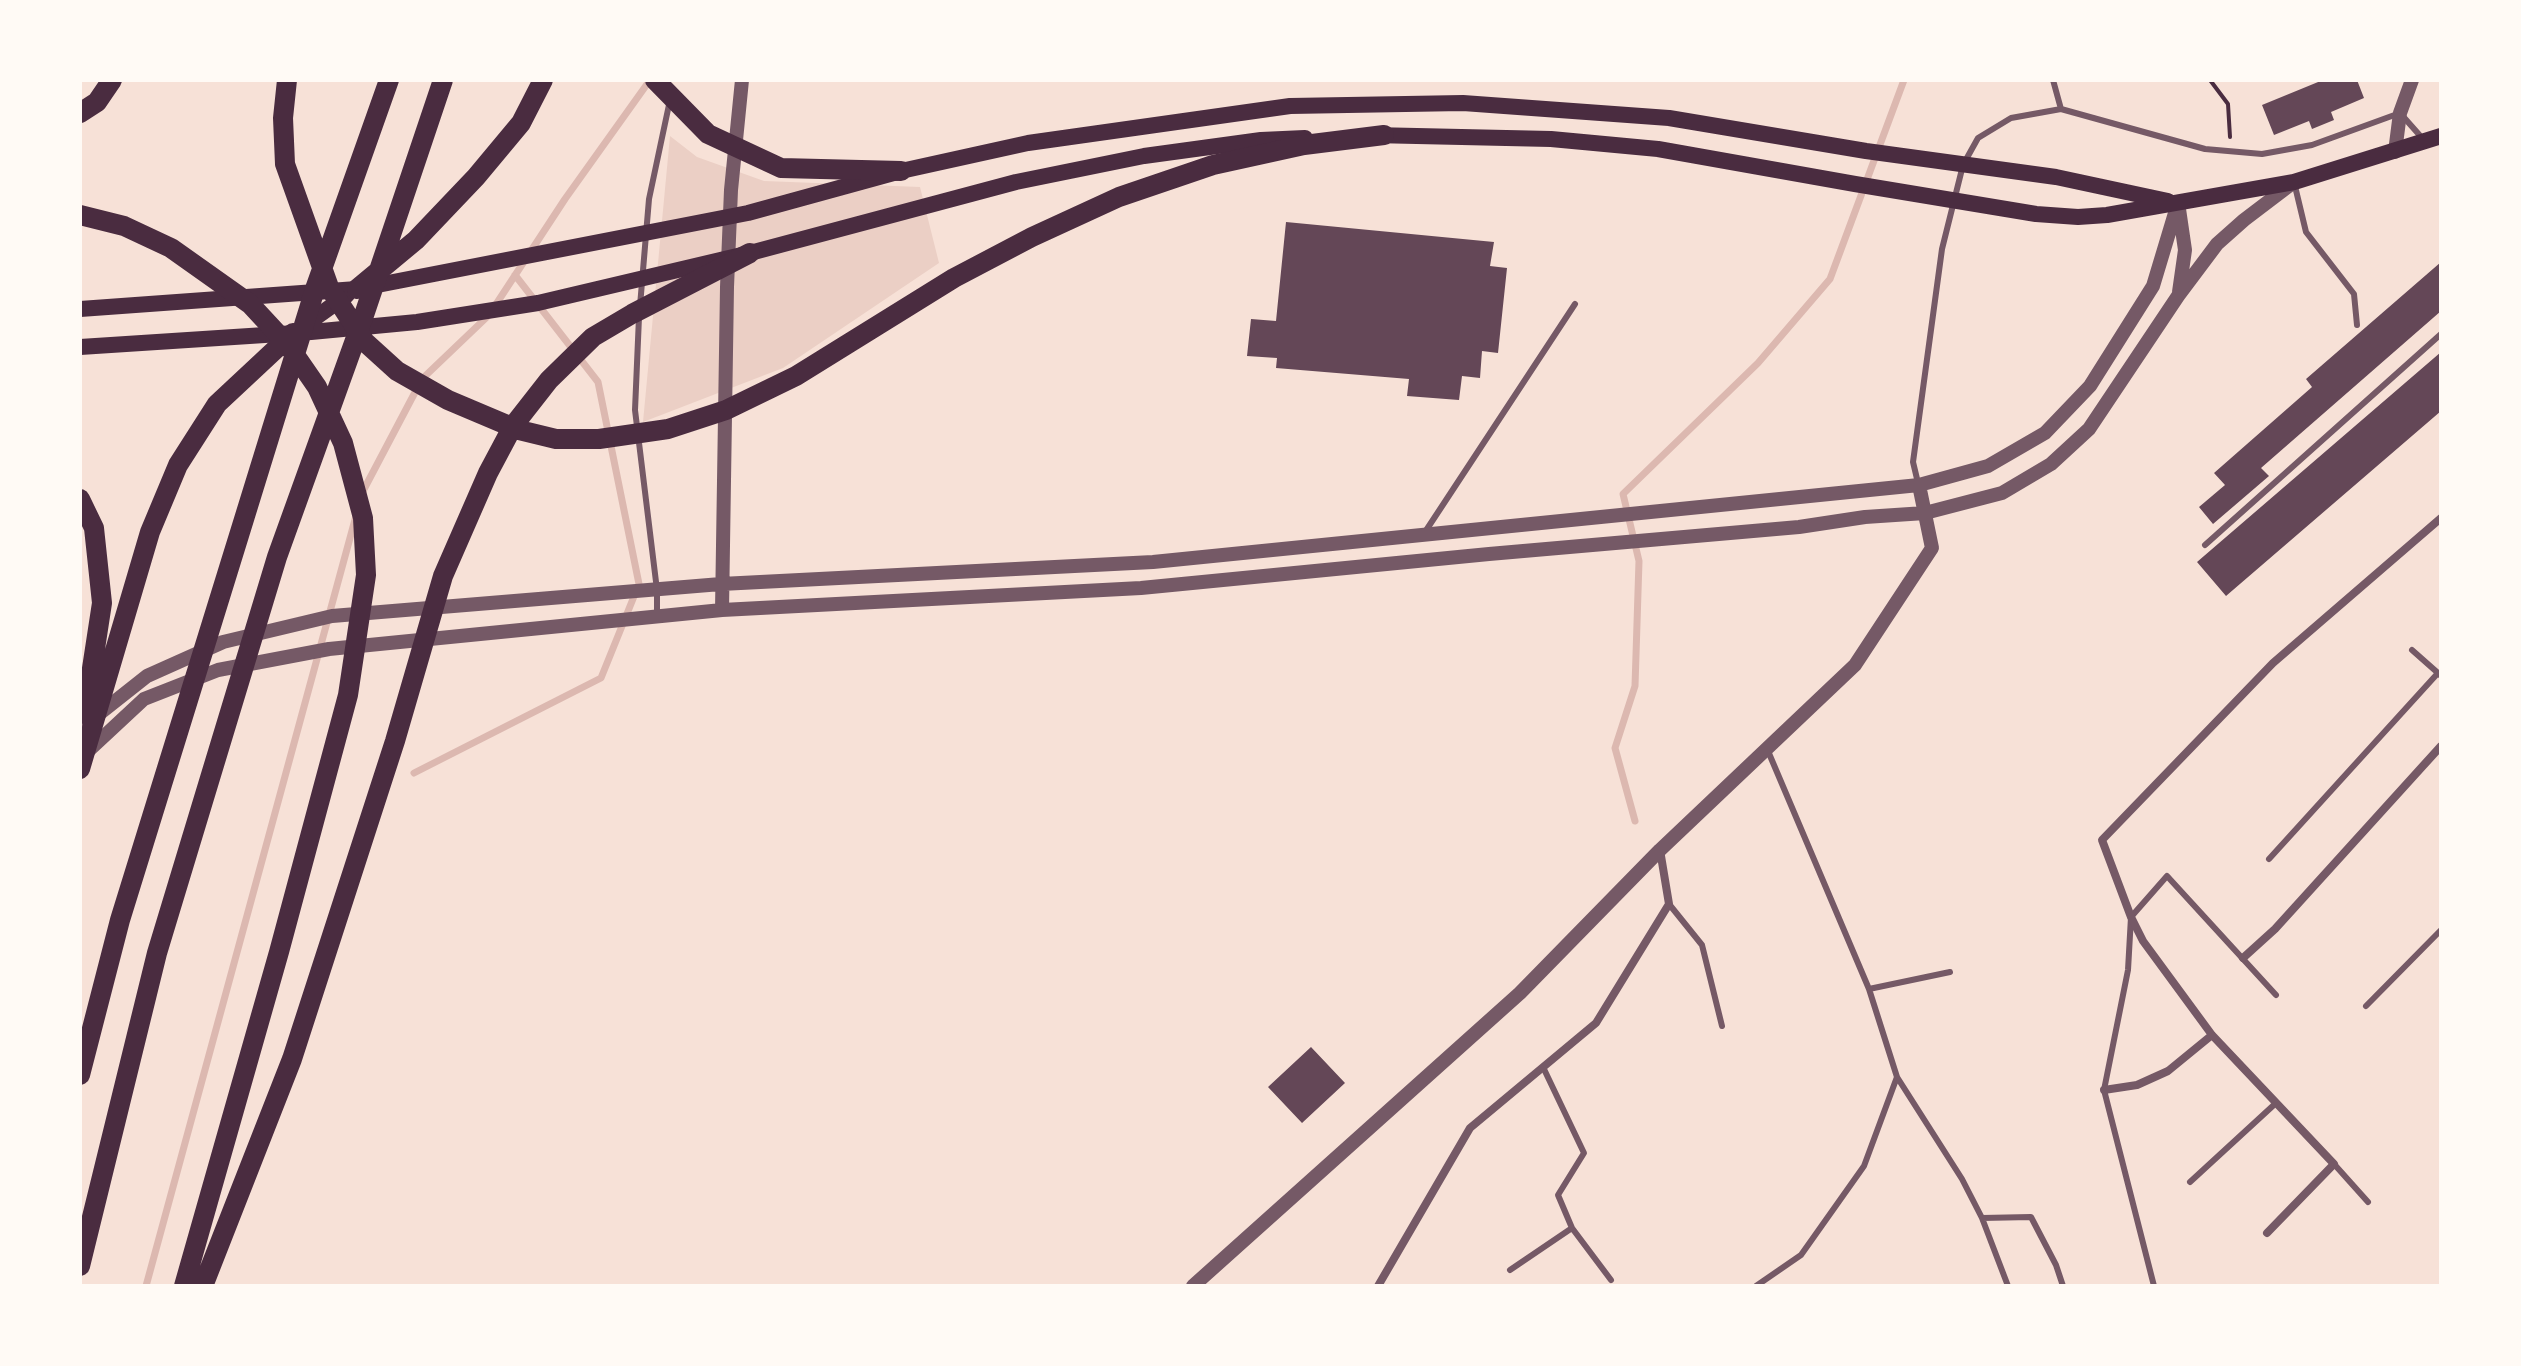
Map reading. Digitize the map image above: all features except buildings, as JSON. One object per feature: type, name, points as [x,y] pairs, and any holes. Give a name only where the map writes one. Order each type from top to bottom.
[{"type":"highway","points":[[80,113],[97,102],[112,80]]},
{"type":"highway","points":[[287,80],[283,118],[285,164],[329,287],[365,342],[397,371],[448,400],[519,430],[556,439],[599,439],[668,429],[726,410],[796,376],[954,278],[1032,237],[1119,197],[1213,165],[1304,145],[1384,135]]},
{"type":"highway","points":[[80,1075],[120,920],[316,286],[389,80]]},
{"type":"highway","points":[[80,1266],[157,953],[277,557],[363,318],[443,80]]},
{"type":"highway","points":[[357,289],[416,240],[476,177],[521,123],[543,80]]},
{"type":"highway","points":[[655,80],[708,134],[781,168],[901,171]]},
{"type":"highway","points":[[80,215],[124,226],[171,248],[250,304],[288,345],[317,387],[343,443],[363,518],[366,575],[348,695],[184,1286]]},
{"type":"highway","points":[[203,1286],[292,1059],[354,873],[443,576],[488,473],[513,426],[549,380],[593,337],[750,253]]},
{"type":"highway","points":[[80,769],[150,532],[178,465],[217,404],[293,333]]},
{"type":"highway","points":[[80,499],[94,528],[102,603],[80,749]]},
{"type":"main road","points":[[80,309],[357,289],[748,213],[901,171],[1028,143],[1290,106],[1463,103],[1669,118],[1866,151],[2056,177],[2178,203]]},
{"type":"main road","points":[[80,347],[417,322],[538,303],[750,253],[1016,182],[1144,156],[1261,140],[1384,135],[1551,139],[1658,149],[2036,214],[2078,217],[2107,215],[2294,182],[2433,139]]},
{"type":"main road","points":[[293,333],[357,289]]},
{"type":"street","points":[[722,610],[727,287],[731,190],[742,80]]},
{"type":"street","points":[[2395,152],[2400,113],[2412,80]]},
{"type":"street","points":[[80,760],[144,699],[218,670],[329,649],[722,610],[1141,588],[1799,527],[1865,517],[1925,513],[2002,493],[2051,464],[2089,429],[2178,296],[2217,244],[2294,182]]},
{"type":"street","points":[[80,729],[147,676],[223,642],[332,616],[721,584],[1153,562],[1919,485],[1988,466],[2045,433],[2090,386],[2153,286],[2178,203]]},
{"type":"street","points":[[2178,203],[2185,250],[2178,296]]},
{"type":"street","points":[[1193,1286],[1520,993],[1660,850],[1855,665],[1932,548],[1919,485]]},
{"type":"street","points":[[2267,1233],[2334,1164],[2212,1035],[2143,941],[2102,840],[2273,663],[2441,518]]},
{"type":"street","points":[[2243,958],[2275,929],[2441,746]]},
{"type":"street","points":[[1378,1286],[1470,1128],[1596,1023],[1669,904],[1660,850]]},
{"type":"street","points":[[2104,1090],[2137,1085],[2168,1071],[2212,1035]]},
{"type":"lane","points":[[657,616],[657,590],[635,410],[637,330],[649,199],[675,80]]},
{"type":"lane","points":[[2053,80],[2061,109]]},
{"type":"lane","points":[[1919,485],[1913,462],[1939,264],[1963,165],[1978,138],[2011,118],[2061,109],[2205,149],[2262,154],[2312,145],[2400,113],[2433,139]]},
{"type":"lane","points":[[2294,182],[2306,232],[2354,294],[2357,325]]},
{"type":"lane","points":[[1423,534],[1575,304]]},
{"type":"lane","points":[[2205,545],[2441,334]]},
{"type":"lane","points":[[2269,859],[2439,674],[2412,650]]},
{"type":"lane","points":[[1766,747],[1869,989],[1897,1077],[1962,1179],[1982,1218],[2008,1286]]},
{"type":"lane","points":[[2154,1286],[2104,1090],[2128,970],[2131,917],[2167,876],[2276,995]]},
{"type":"lane","points":[[1669,904],[1702,945],[1722,1026]]},
{"type":"lane","points":[[2366,1006],[2441,930]]},
{"type":"lane","points":[[1869,989],[1950,972]]},
{"type":"lane","points":[[1543,1067],[1584,1153],[1558,1195],[1572,1228],[1611,1280]]},
{"type":"lane","points":[[1756,1286],[1801,1255],[1864,1166],[1897,1077]]},
{"type":"lane","points":[[2190,1182],[2276,1103]]},
{"type":"lane","points":[[2334,1164],[2368,1202]]},
{"type":"lane","points":[[1982,1218],[2031,1217],[2056,1265],[2063,1286]]},
{"type":"lane","points":[[1510,1270],[1572,1228]]},
{"type":"path","points":[[2210,80],[2228,104],[2231,151]]},
{"type":"shaded area","points":[[670,136],[697,157],[764,181],[920,187],[939,263],[783,368],[643,422]]},
{"type":"waterway","points":[[362,493],[422,379],[489,315],[565,199],[650,80]]},
{"type":"waterway","points":[[1635,821],[1615,748],[1635,686],[1639,561],[1623,494],[1758,363],[1830,279],[1904,80]]},
{"type":"waterway","points":[[414,773],[601,678],[639,584],[598,382],[515,275]]},
{"type":"waterway","points":[[146,1286],[356,516]]}]
